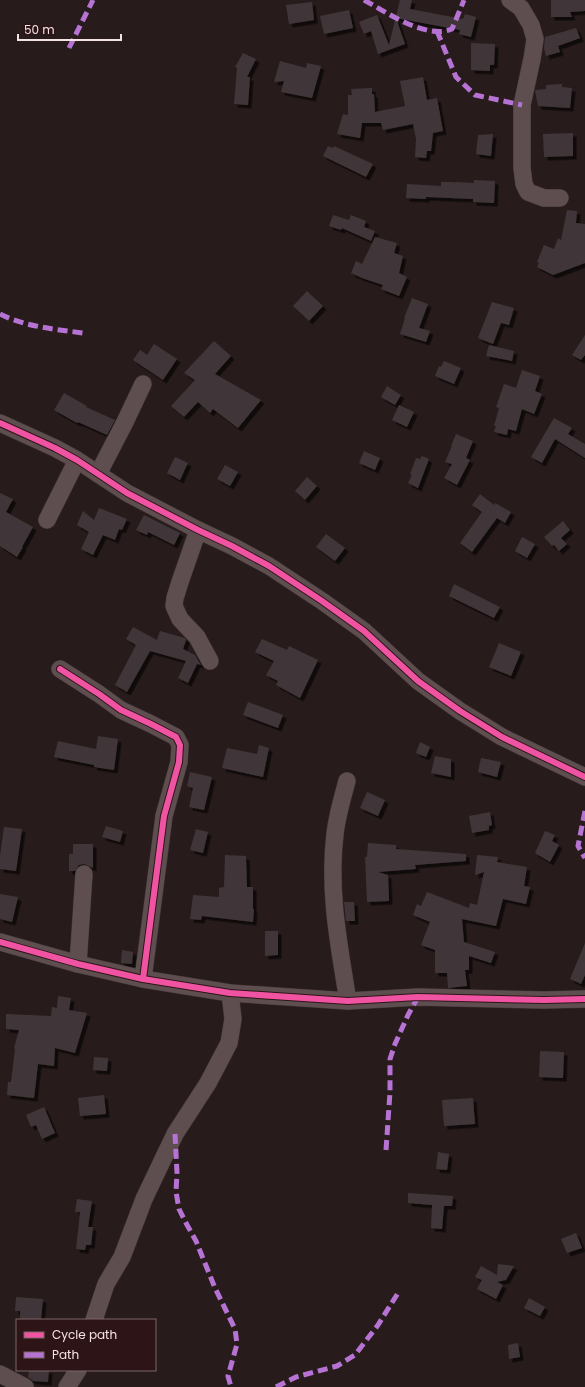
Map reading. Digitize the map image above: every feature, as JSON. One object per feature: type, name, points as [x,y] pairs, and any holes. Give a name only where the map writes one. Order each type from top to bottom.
[{"type":"street","points":[[510,0],[521,8],[531,25],[535,39],[522,105],[522,168],[524,184],[528,192],[544,198],[560,198]]},
{"type":"street","points":[[98,474],[126,422],[143,384]]},
{"type":"street","points":[[0,423],[55,448],[77,460],[127,493],[269,566],[364,631],[418,680],[460,711],[502,737],[585,776]]},
{"type":"street","points":[[47,520],[77,460]]},
{"type":"street","points":[[198,530],[176,593],[174,606],[180,619],[197,637],[210,661]]},
{"type":"street","points":[[60,669],[121,710],[176,738],[180,745],[179,762],[164,816],[143,979]]},
{"type":"street","points":[[347,781],[335,834],[333,867],[335,925],[348,1001]]},
{"type":"street","points":[[78,964],[84,874]]},
{"type":"street","points":[[0,942],[78,964],[143,979],[230,993],[348,1001],[418,998],[544,1000],[585,999]]},
{"type":"street","points":[[94,1319],[106,1284],[122,1257],[144,1199],[175,1134],[208,1083],[229,1043],[233,1019],[230,993]]},
{"type":"street","points":[[67,1387],[77,1371]]},
{"type":"street","points":[[0,1374],[25,1387]]},
{"type":"building","points":[[400,0],[412,0],[410,9],[463,19],[465,14],[476,17],[471,37],[459,34],[460,30],[396,18],[405,44],[378,54],[371,31],[364,34],[359,22],[377,15],[389,45]]},
{"type":"building","points":[[551,0],[585,0],[585,11],[570,12],[572,17],[551,17]]},
{"type":"building","points":[[312,2],[314,20],[289,24],[286,5]]},
{"type":"building","points":[[349,10],[353,28],[324,34],[320,16]]},
{"type":"building","points":[[576,28],[580,38],[558,46],[560,52],[546,56],[544,48],[545,37]]},
{"type":"building","points":[[471,43],[495,44],[494,65],[490,65],[490,71],[471,70]]},
{"type":"building","points":[[243,53],[256,59],[247,77],[250,77],[248,105],[234,104],[237,68],[235,67]]},
{"type":"building","points":[[280,61],[306,68],[307,63],[321,66],[312,98],[281,92],[284,81],[274,82]]},
{"type":"building","points":[[423,77],[427,100],[437,98],[443,131],[433,133],[431,151],[427,151],[426,158],[415,157],[416,139],[413,124],[383,130],[381,123],[362,123],[360,138],[337,134],[343,114],[348,115],[348,95],[352,95],[351,89],[372,88],[372,94],[374,94],[375,112],[405,106],[400,81]]},
{"type":"building","points":[[562,84],[562,87],[572,88],[570,108],[538,106],[535,90],[546,89],[546,85]]},
{"type":"building","points":[[573,133],[573,156],[544,157],[543,134]]},
{"type":"building","points":[[493,134],[491,156],[476,154],[478,135]]},
{"type":"building","points":[[328,146],[333,148],[334,146],[373,164],[366,177],[323,156]]},
{"type":"building","points":[[474,180],[495,181],[494,203],[473,202],[473,199],[426,197],[426,199],[406,198],[407,184],[441,186],[441,182],[454,182],[454,184],[455,182],[474,183]]},
{"type":"building","points":[[567,210],[577,211],[576,223],[585,224],[585,263],[553,275],[537,267],[539,263],[537,262],[544,245],[554,249],[558,238],[561,240]]},
{"type":"building","points":[[333,215],[349,220],[351,215],[366,221],[364,227],[375,231],[371,241],[342,228],[341,230],[329,226]]},
{"type":"building","points":[[375,237],[397,243],[394,253],[403,256],[399,273],[407,277],[399,296],[381,289],[383,285],[351,273],[356,261],[362,264]]},
{"type":"building","points":[[307,291],[323,306],[309,321],[293,306]]},
{"type":"building","points":[[412,298],[428,304],[419,328],[430,331],[426,342],[400,334],[404,318]]},
{"type":"building","points":[[492,302],[514,308],[509,325],[501,323],[493,344],[478,338]]},
{"type":"building","points":[[585,335],[585,355],[581,360],[572,355]]},
{"type":"building","points":[[214,341],[231,356],[215,374],[261,400],[238,428],[213,409],[210,413],[198,402],[184,417],[171,406],[195,380],[184,373]]},
{"type":"building","points":[[154,344],[177,359],[163,380],[133,360],[140,350],[147,355]]},
{"type":"building","points":[[489,345],[514,351],[512,361],[486,356]]},
{"type":"building","points":[[444,361],[461,368],[454,384],[435,376],[439,366],[441,367]]},
{"type":"building","points":[[522,370],[540,376],[535,391],[542,394],[534,414],[522,409],[516,431],[508,429],[507,435],[494,432],[496,426],[494,426],[499,408],[496,407],[504,384],[516,388]]},
{"type":"building","points":[[387,386],[401,395],[395,405],[381,397]]},
{"type":"building","points":[[64,393],[87,406],[86,407],[115,420],[107,435],[78,422],[77,423],[54,410]]},
{"type":"building","points":[[399,405],[414,412],[407,427],[392,420]]},
{"type":"building","points":[[554,418],[572,428],[568,434],[585,444],[585,458],[555,439],[542,463],[531,457]]},
{"type":"building","points":[[456,434],[473,441],[466,458],[470,460],[457,485],[444,478],[452,464],[445,462]]},
{"type":"building","points":[[364,451],[380,458],[375,470],[359,463]]},
{"type":"building","points":[[422,456],[429,459],[418,488],[408,483],[412,475],[410,474],[416,458],[420,459]]},
{"type":"building","points":[[175,457],[188,463],[180,480],[167,473]]},
{"type":"building","points":[[225,465],[238,472],[230,486],[217,479]]},
{"type":"building","points":[[307,477],[317,486],[305,500],[295,491]]},
{"type":"building","points":[[0,493],[13,499],[6,512],[33,527],[17,557],[0,546]]},
{"type":"building","points":[[480,494],[494,505],[495,503],[511,512],[505,523],[497,518],[472,552],[460,543],[482,512],[472,505]]},
{"type":"building","points":[[99,508],[127,519],[122,530],[119,529],[115,540],[103,535],[93,555],[81,549],[89,532],[77,525],[83,511],[94,520]]},
{"type":"building","points":[[144,515],[180,533],[174,545],[148,532],[147,535],[136,530]]},
{"type":"building","points":[[563,521],[570,530],[561,538],[567,544],[559,551],[544,537]]},
{"type":"building","points":[[326,534],[345,548],[335,561],[316,547]]},
{"type":"building","points":[[522,537],[535,544],[527,558],[515,551]]},
{"type":"building","points":[[454,584],[500,607],[494,618],[449,596]]},
{"type":"building","points":[[133,627],[157,640],[160,631],[185,638],[186,640],[183,649],[195,655],[201,665],[197,664],[188,683],[178,678],[186,661],[150,651],[127,692],[115,685],[136,645],[126,639]]},
{"type":"building","points":[[262,639],[287,650],[289,646],[318,660],[300,698],[276,685],[278,681],[266,675],[274,661],[255,652]]},
{"type":"building","points":[[499,643],[521,652],[511,676],[489,667]]},
{"type":"building","points":[[248,702],[283,715],[278,728],[243,715]]},
{"type":"building","points":[[98,736],[118,739],[114,770],[94,767],[94,765],[54,757],[58,741],[96,749]]},
{"type":"building","points":[[420,742],[430,747],[426,757],[416,753]]},
{"type":"building","points":[[259,745],[269,748],[263,777],[222,768],[227,748],[257,754]]},
{"type":"building","points":[[435,756],[451,759],[451,777],[431,773]]},
{"type":"building","points":[[481,758],[501,762],[497,777],[478,772]]},
{"type":"building","points":[[190,772],[212,777],[204,810],[189,807],[193,788],[187,786]]},
{"type":"building","points":[[367,792],[385,800],[378,816],[360,808]]},
{"type":"building","points":[[490,812],[492,825],[489,826],[489,830],[472,833],[469,816]]},
{"type":"building","points":[[106,826],[123,831],[120,842],[102,837]]},
{"type":"building","points":[[4,827],[22,829],[16,871],[0,869],[0,856]]},
{"type":"building","points":[[196,829],[208,832],[203,853],[190,850]]},
{"type":"building","points":[[545,831],[555,835],[552,841],[559,845],[550,862],[535,853]]},
{"type":"building","points":[[368,843],[396,845],[396,849],[466,854],[466,861],[415,865],[416,869],[378,872],[388,875],[389,901],[367,902],[365,857],[367,857]]},
{"type":"building","points":[[73,844],[93,844],[93,868],[84,864],[79,865],[75,871],[69,871],[69,854],[73,854]]},
{"type":"building","points":[[225,855],[246,856],[247,887],[253,887],[253,922],[202,916],[201,920],[190,919],[193,895],[219,897],[219,888],[224,887]]},
{"type":"building","points":[[477,855],[498,857],[497,862],[527,867],[524,886],[530,887],[526,904],[503,899],[496,926],[462,919],[464,942],[495,952],[491,963],[469,956],[469,970],[465,970],[467,986],[448,988],[447,973],[435,973],[435,950],[421,945],[430,922],[413,915],[417,904],[421,906],[427,892],[469,908],[470,903],[477,905],[484,872],[475,875]]},
{"type":"building","points":[[0,894],[18,897],[12,922],[0,919]]},
{"type":"building","points":[[344,902],[354,902],[355,921],[346,921]]},
{"type":"building","points":[[265,931],[278,931],[278,955],[265,956]]},
{"type":"building","points":[[585,943],[585,975],[581,984],[570,979]]},
{"type":"building","points":[[122,950],[133,952],[132,964],[121,963]]},
{"type":"building","points":[[58,996],[71,998],[69,1010],[87,1013],[75,1053],[55,1048],[54,1066],[38,1064],[34,1098],[7,1095],[8,1082],[11,1082],[14,1048],[19,1030],[6,1029],[6,1014],[51,1016],[52,1007],[57,1008]]},
{"type":"building","points":[[540,1051],[564,1052],[563,1078],[539,1077]]},
{"type":"building","points":[[94,1057],[108,1058],[107,1071],[93,1070]]},
{"type":"building","points":[[104,1095],[106,1114],[80,1116],[78,1098]]},
{"type":"building","points":[[473,1098],[475,1124],[444,1126],[442,1100]]},
{"type":"building","points":[[44,1107],[55,1133],[42,1139],[36,1125],[31,1127],[26,1115]]},
{"type":"building","points":[[438,1152],[449,1154],[447,1170],[436,1169]]},
{"type":"building","points":[[408,1193],[453,1196],[452,1206],[444,1206],[442,1229],[431,1228],[432,1205],[408,1203]]},
{"type":"building","points":[[77,1199],[92,1201],[88,1227],[93,1227],[91,1245],[86,1245],[85,1250],[76,1249],[80,1212],[75,1212]]},
{"type":"building","points":[[576,1233],[582,1248],[567,1253],[561,1239]]},
{"type":"building","points":[[498,1264],[514,1266],[506,1280],[497,1282],[503,1285],[496,1299],[477,1289],[482,1280],[475,1277],[481,1266],[497,1275]]},
{"type":"building","points":[[16,1297],[43,1299],[41,1319],[20,1319],[20,1311],[15,1311]]},
{"type":"building","points":[[529,1298],[545,1307],[540,1316],[524,1308]]},
{"type":"building","points":[[518,1343],[520,1357],[509,1359],[508,1345]]},
{"type":"building","points":[[29,1371],[49,1371],[48,1382],[33,1381],[28,1377]]},
{"type":"marked path","points":[[69,48],[93,0]]},
{"type":"marked path","points":[[364,0],[406,23],[430,31],[452,29],[464,0]]},
{"type":"marked path","points":[[437,31],[456,77],[475,95],[522,105]]},
{"type":"marked path","points":[[0,314],[30,325],[83,333]]},
{"type":"marked path","points":[[585,811],[578,846],[585,858]]},
{"type":"marked path","points":[[386,1150],[390,1092],[390,1059],[408,1015],[418,997]]},
{"type":"marked path","points":[[175,1134],[177,1173],[176,1192],[179,1209],[196,1241],[215,1288],[235,1329],[237,1344],[228,1376],[231,1387]]},
{"type":"marked path","points":[[276,1387],[296,1377],[337,1366],[355,1355],[378,1325],[398,1293]]},
{"type":"cycle path","points":[[0,423],[55,448],[77,460],[127,493],[269,566],[364,631],[418,681],[460,711],[502,737],[585,777]]},
{"type":"cycle path","points":[[60,669],[121,710],[176,737],[180,745],[179,762],[164,816],[143,979]]},
{"type":"cycle path","points":[[0,942],[78,964],[143,979],[230,993],[348,1001],[418,997],[544,1000],[585,999]]}]
